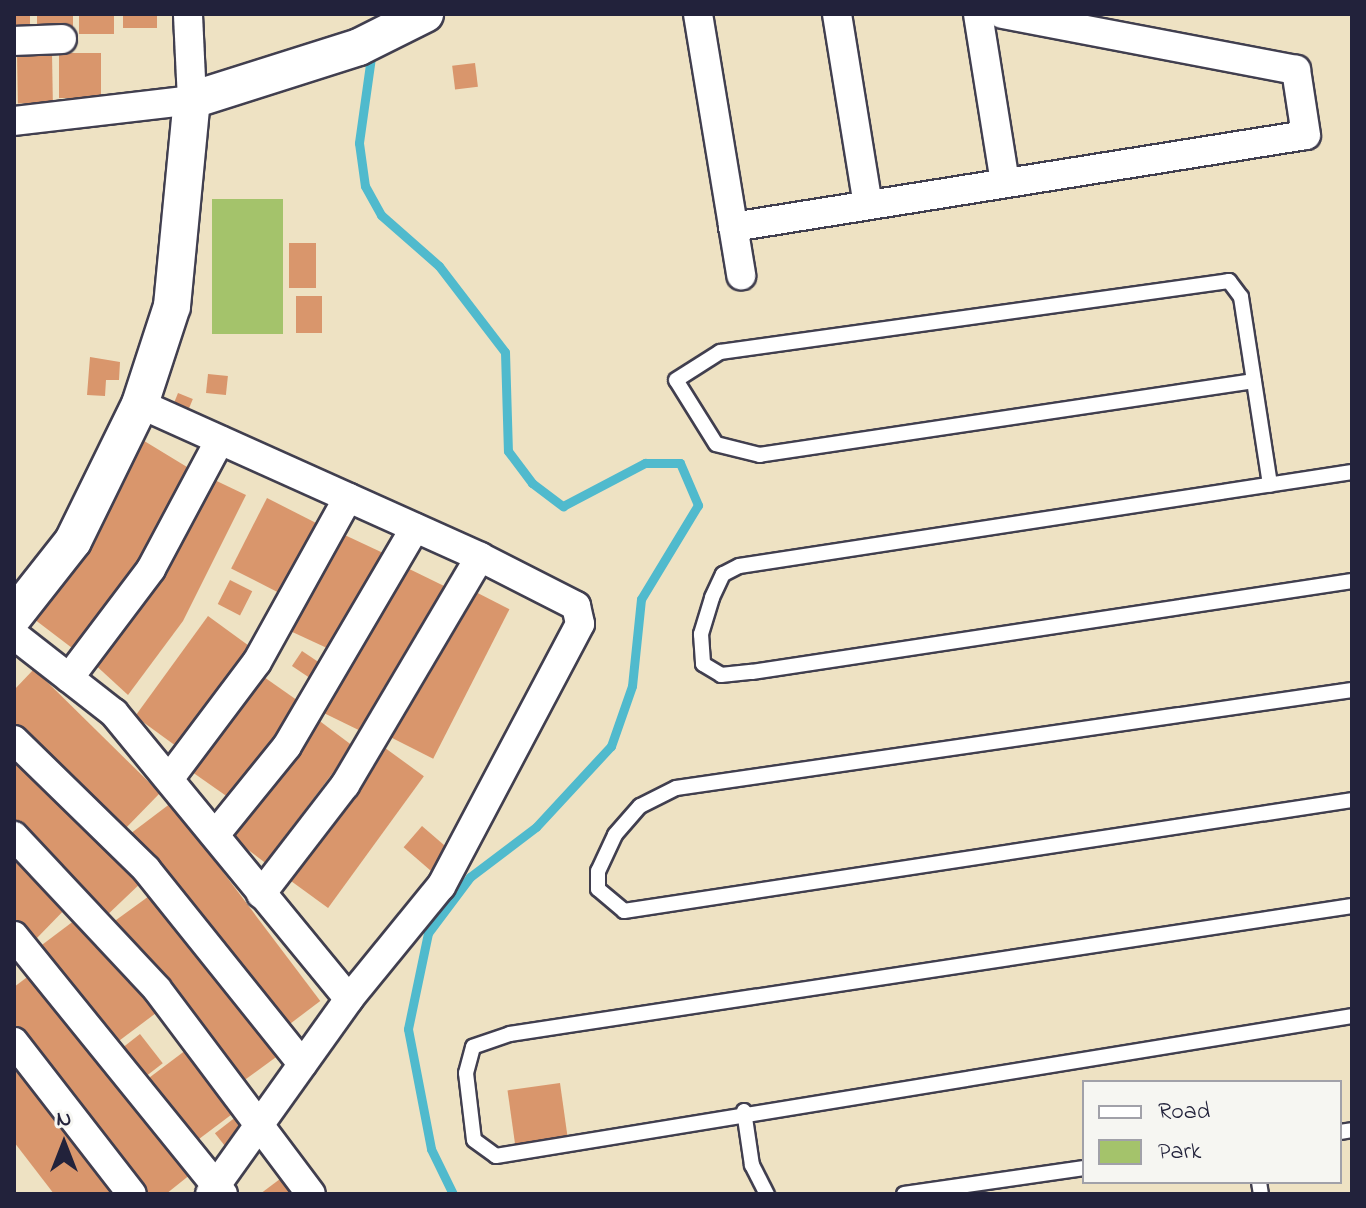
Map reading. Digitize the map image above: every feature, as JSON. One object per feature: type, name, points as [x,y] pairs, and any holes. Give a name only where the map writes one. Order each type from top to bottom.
[{"type":"street","points":[[14,616],[73,541],[140,404],[172,306],[192,100],[188,14]]},
{"type":"street","points":[[14,121],[192,100],[372,42],[425,14]]},
{"type":"street","points":[[698,14],[741,275]]},
{"type":"street","points":[[837,14],[868,205]]},
{"type":"street","points":[[978,14],[1005,183]]},
{"type":"street","points":[[733,227],[1306,135],[1296,70],[1096,23],[1002,14]]},
{"type":"street","points":[[14,41],[62,39]]},
{"type":"street","points":[[14,936],[216,1191],[349,999],[441,886],[580,624],[576,606],[480,557],[140,404]]},
{"type":"street","points":[[69,678],[151,569],[220,440]]},
{"type":"street","points":[[169,779],[257,662],[348,498]]},
{"type":"street","points":[[215,835],[287,746],[415,528]]},
{"type":"street","points":[[261,894],[345,785],[480,557]]},
{"type":"street","points":[[14,635],[114,713],[349,999]]},
{"type":"street","points":[[14,740],[146,869],[302,1064]]},
{"type":"street","points":[[14,836],[157,989],[258,1128],[311,1194]]},
{"type":"street","points":[[14,1042],[132,1194]]},
{"type":"lane","points":[[1254,381],[760,455],[716,444],[676,380],[720,352],[1220,280],[1241,297],[1254,381],[1270,485]]},
{"type":"lane","points":[[1352,472],[739,566],[723,574],[712,598],[701,634],[703,664],[721,675],[737,674],[1352,581]]},
{"type":"lane","points":[[1352,690],[676,788],[640,806],[615,835],[598,871],[598,889],[624,911],[1352,800]]},
{"type":"lane","points":[[1352,906],[510,1034],[467,1053],[474,1140],[496,1156],[744,1111],[1352,1016]]},
{"type":"lane","points":[[744,1111],[752,1165],[767,1194]]},
{"type":"lane","points":[[904,1194],[1082,1168]]},
{"type":"green space","points":[[212,199],[283,199],[283,334],[212,334]]},
{"type":"building","points":[[14,14],[30,14],[30,36],[14,36]]},
{"type":"building","points":[[37,14],[73,14],[73,33],[37,33]]},
{"type":"building","points":[[79,14],[114,14],[114,34],[79,34]]},
{"type":"building","points":[[123,14],[157,14],[157,28],[123,28]]},
{"type":"building","points":[[52,53],[53,103],[18,104],[17,54]]},
{"type":"building","points":[[59,53],[101,53],[101,98],[59,98]]},
{"type":"building","points":[[475,63],[478,87],[455,90],[452,66]]},
{"type":"building","points":[[289,243],[316,243],[316,288],[289,288]]},
{"type":"building","points":[[296,296],[322,296],[322,333],[296,333]]},
{"type":"building","points":[[90,357],[120,362],[119,380],[106,380],[105,396],[87,395]]},
{"type":"building","points":[[208,374],[228,376],[226,395],[206,393]]},
{"type":"building","points":[[178,393],[193,399],[185,418],[171,412]]},
{"type":"building","points":[[141,439],[187,467],[148,545],[76,651],[34,619],[106,516]]},
{"type":"building","points":[[202,474],[246,495],[183,621],[128,695],[91,661]]},
{"type":"building","points":[[267,498],[320,525],[284,595],[231,568]]},
{"type":"building","points":[[334,530],[385,554],[338,653],[288,630]]},
{"type":"building","points":[[397,563],[445,586],[371,736],[324,713]]},
{"type":"building","points":[[230,580],[252,591],[240,615],[218,604]]},
{"type":"building","points":[[464,586],[509,609],[433,759],[388,736]]},
{"type":"building","points":[[208,616],[251,647],[178,747],[135,716]]},
{"type":"building","points":[[302,651],[321,664],[311,679],[292,666]]},
{"type":"building","points":[[34,669],[160,793],[122,832],[14,725],[14,690]]},
{"type":"building","points":[[254,670],[301,703],[232,800],[186,767]]},
{"type":"building","points":[[317,719],[353,746],[265,863],[229,836]]},
{"type":"building","points":[[381,745],[424,776],[328,908],[285,877]]},
{"type":"building","points":[[14,746],[144,880],[103,919],[14,827]]},
{"type":"building","points":[[171,803],[320,1001],[278,1033],[129,835]]},
{"type":"building","points":[[422,826],[455,855],[437,876],[404,847]]},
{"type":"building","points":[[14,845],[73,901],[35,940],[14,920]]},
{"type":"building","points":[[156,891],[276,1057],[233,1089],[112,923]]},
{"type":"building","points":[[83,914],[157,1012],[115,1044],[41,945]]},
{"type":"building","points":[[34,972],[191,1174],[166,1194],[140,1194],[14,1032],[14,987]]},
{"type":"building","points":[[140,1034],[163,1063],[145,1077],[122,1048]]},
{"type":"building","points":[[186,1050],[234,1113],[190,1146],[143,1082]]},
{"type":"building","points":[[14,1056],[117,1190],[112,1194],[54,1194],[14,1142]]},
{"type":"building","points":[[560,1083],[568,1138],[515,1146],[508,1090]]},
{"type":"building","points":[[237,1116],[251,1134],[229,1151],[215,1133]]},
{"type":"building","points":[[288,1173],[304,1194],[260,1194]]},
{"type":"waterway","points":[[372,50],[359,143],[365,186],[381,215],[439,266],[505,352],[508,451],[532,483],[563,506],[645,463],[680,463],[698,505],[641,599],[632,686],[611,746],[536,827],[470,877],[428,933],[408,1029],[431,1149],[453,1194]]}]
